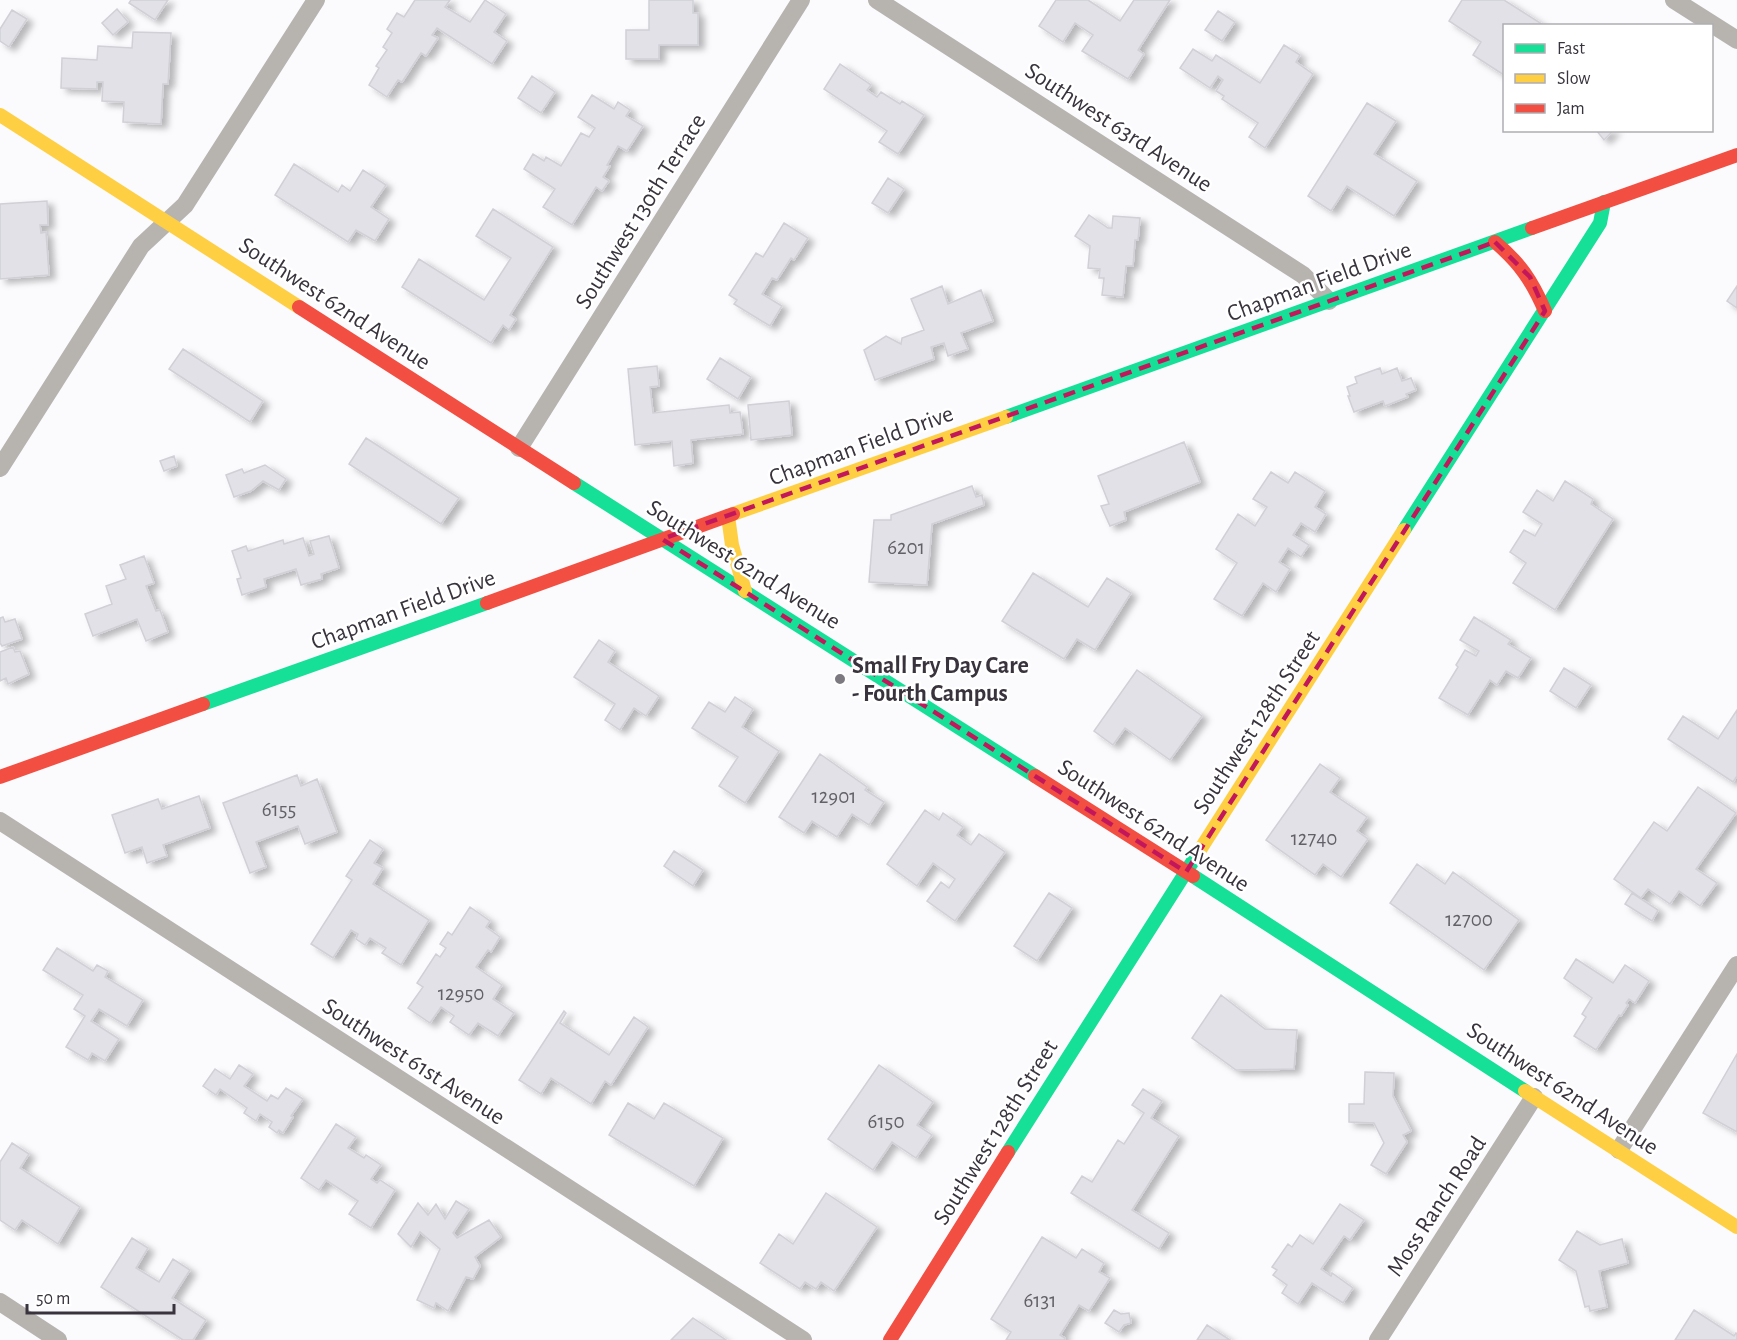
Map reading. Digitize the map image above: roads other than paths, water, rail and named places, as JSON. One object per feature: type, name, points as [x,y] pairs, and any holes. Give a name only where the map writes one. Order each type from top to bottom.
[{"type":"street","points":[[0,468],[141,246],[185,205],[316,0]]},
{"type":"street","name":"Southwest 130th Terrace","points":[[519,448],[801,0]]},
{"type":"street","name":"Southwest 63rd Avenue","points":[[877,0],[1303,275],[1329,301]]},
{"type":"street","points":[[1674,0],[1712,24]]},
{"type":"street","points":[[1713,25],[1737,40]]},
{"type":"street","name":"Southwest 62nd Avenue","points":[[0,115],[1186,872],[1737,1227]]},
{"type":"street","name":"Chapman Field Drive","points":[[0,777],[1737,155]]},
{"type":"street","name":"Southwest 128th Street","points":[[890,1340],[1600,223],[1604,202]]},
{"type":"street","points":[[1495,242],[1508,252],[1530,277],[1545,310]]},
{"type":"street","points":[[728,516],[736,566],[745,591]]},
{"type":"street","name":"Southwest 61st Avenue","points":[[0,821],[803,1340]]},
{"type":"street","points":[[1619,1150],[1737,964]]},
{"type":"street","name":"Moss Ranch Road","points":[[1378,1340],[1534,1097]]},
{"type":"street","points":[[0,1302],[58,1340]]},
{"type":"place","name":"Small Fry Day Care - Fourth Campus","points":[[840,679]]}]
